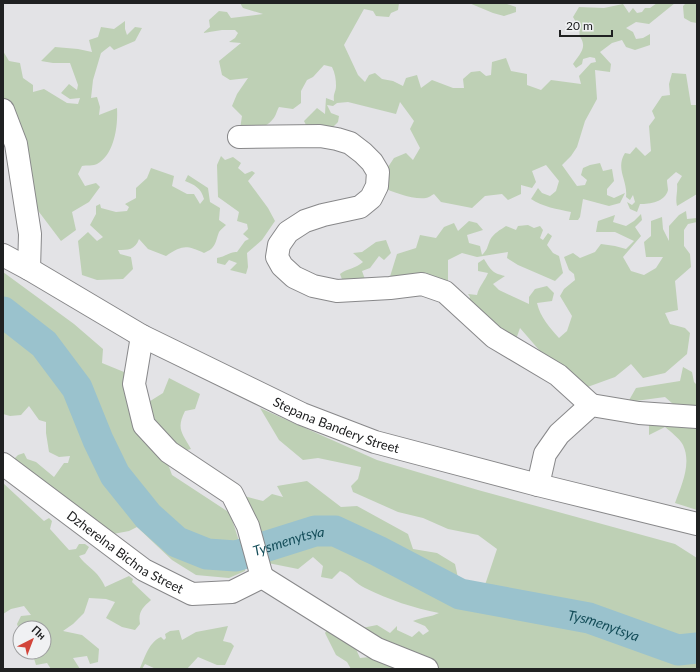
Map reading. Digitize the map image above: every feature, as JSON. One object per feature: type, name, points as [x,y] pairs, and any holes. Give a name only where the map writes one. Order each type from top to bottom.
[{"type":"street","points":[[3,110],[16,144],[30,234],[29,269]]},
{"type":"street","points":[[239,137],[320,136],[337,139],[350,143],[363,153],[372,162],[378,172],[377,186],[371,198],[360,207],[323,215],[305,221],[288,232],[279,245],[277,257],[282,266],[294,277],[313,286],[337,291],[390,288],[422,284],[445,292],[494,337],[558,375],[591,405],[639,413],[697,417]]},
{"type":"street","name":"Stepana Bandery Street","points":[[3,255],[142,336],[316,420],[375,442],[538,485],[697,524]]},
{"type":"street","points":[[142,336],[134,384],[144,425],[169,452],[232,494],[248,526],[262,577],[377,649],[427,669]]},
{"type":"street","points":[[538,485],[545,454],[559,434],[591,405]]},
{"type":"street","name":"Dzherelna Bichna Street","points":[[3,464],[144,570],[192,594],[232,592],[262,577]]},
{"type":"green space","points":[[240,3],[399,3],[398,10],[391,13],[389,17],[376,16],[373,11],[364,9],[344,45],[358,75],[365,82],[369,75],[375,73],[382,79],[393,81],[403,86],[406,78],[417,75],[421,88],[432,80],[453,88],[464,88],[463,79],[471,72],[480,71],[486,76],[491,75],[492,62],[506,58],[511,71],[527,74],[527,85],[541,90],[551,80],[581,84],[579,76],[591,63],[596,62],[595,58],[590,57],[583,59],[582,64],[576,68],[573,64],[583,47],[583,42],[579,34],[580,29],[573,17],[579,7],[604,8],[623,4],[629,13],[633,8],[637,13],[642,12],[645,8],[650,8],[657,3],[675,3],[649,24],[636,22],[626,28],[633,32],[636,39],[643,38],[650,34],[650,45],[635,50],[626,47],[622,40],[612,43],[600,52],[611,64],[610,72],[595,70],[597,99],[585,121],[577,147],[562,165],[577,186],[585,185],[587,180],[581,175],[583,168],[600,163],[603,171],[612,169],[614,181],[607,189],[607,195],[614,198],[625,193],[620,203],[609,206],[583,199],[580,217],[578,220],[569,220],[571,212],[545,206],[531,199],[538,188],[542,193],[550,196],[556,191],[559,181],[546,165],[532,171],[536,182],[532,188],[521,185],[521,194],[508,200],[502,194],[485,196],[472,208],[441,202],[434,194],[427,198],[415,198],[382,187],[387,178],[388,167],[394,158],[406,153],[413,160],[420,148],[410,129],[414,121],[400,102],[396,114],[348,102],[337,103],[333,106],[327,105],[331,113],[339,116],[338,122],[331,129],[306,125],[304,121],[317,108],[325,114],[326,98],[334,101],[336,83],[335,74],[332,67],[324,65],[313,77],[307,80],[301,91],[301,103],[293,109],[279,107],[274,118],[266,125],[258,128],[240,129],[242,116],[232,106],[237,94],[248,78],[230,80],[222,75],[219,61],[241,43],[229,42],[235,38],[238,33],[235,30],[222,30],[203,33],[210,27],[209,20],[219,11],[227,12],[231,18],[263,14],[243,8]]},
{"type":"green space","points":[[469,3],[504,3],[516,7],[516,12],[504,16]]},
{"type":"green space","points":[[686,3],[697,3],[697,23],[691,22],[684,18],[683,6]]},
{"type":"green space","points":[[125,21],[127,35],[135,27],[142,28],[135,41],[114,50],[110,46],[101,53],[93,80],[91,98],[97,97],[100,107],[99,115],[117,108],[116,131],[112,146],[103,159],[96,165],[82,166],[78,174],[85,186],[96,183],[100,187],[89,202],[72,212],[76,230],[61,241],[33,204],[3,102],[3,51],[9,61],[20,63],[23,78],[33,85],[33,92],[44,89],[67,103],[78,104],[80,98],[70,99],[61,93],[69,84],[77,90],[78,85],[70,63],[41,61],[55,47],[92,52],[89,40],[98,37],[101,27],[114,29]]},
{"type":"green space","points":[[672,73],[686,74],[691,105],[697,105],[697,194],[677,206],[677,184],[682,176],[676,172],[667,180],[668,190],[664,197],[657,202],[640,204],[637,212],[630,209],[627,202],[632,205],[635,202],[633,195],[630,200],[626,197],[621,169],[622,159],[625,153],[630,154],[636,147],[645,156],[651,151],[649,126],[655,118],[652,111],[662,96],[670,95],[669,84]]},
{"type":"green space","points":[[221,156],[225,160],[233,157],[241,163],[238,168],[245,174],[252,171],[255,173],[248,181],[268,208],[275,221],[262,240],[247,253],[248,267],[246,274],[230,270],[237,263],[229,260],[225,265],[217,263],[217,258],[232,252],[237,252],[245,241],[249,239],[243,234],[248,229],[247,224],[237,221],[239,212],[218,197],[217,165]]},
{"type":"green space","points":[[151,168],[174,176],[172,186],[187,194],[194,194],[200,204],[204,199],[203,195],[197,187],[185,181],[188,175],[208,188],[210,202],[220,208],[219,220],[226,225],[219,232],[214,245],[211,249],[204,253],[185,247],[166,256],[148,249],[139,239],[131,249],[118,250],[120,254],[131,257],[133,269],[123,279],[97,280],[82,275],[78,241],[88,232],[97,241],[103,237],[90,225],[96,214],[96,206],[100,204],[101,208],[116,212],[127,211],[129,207],[125,204],[136,198],[136,188],[147,178]]},
{"type":"green space","points":[[686,211],[687,219],[697,218],[697,222],[688,224],[684,230],[684,246],[690,254],[691,267],[675,281],[678,310],[665,313],[670,324],[685,328],[690,333],[687,354],[665,373],[643,378],[631,364],[615,377],[582,389],[546,358],[520,328],[514,345],[465,307],[470,297],[468,294],[477,295],[488,273],[478,271],[478,263],[484,259],[492,270],[497,274],[505,276],[493,284],[499,290],[529,304],[529,297],[535,289],[547,286],[554,293],[552,301],[537,303],[543,318],[559,338],[567,331],[572,316],[560,296],[564,289],[575,280],[574,274],[569,270],[564,257],[573,253],[580,258],[595,252],[601,244],[626,249],[634,241],[615,232],[596,232],[598,221],[615,215],[613,222],[626,226],[641,214],[642,220],[635,227],[641,236],[623,257],[631,271],[644,275],[656,268],[663,257],[646,257],[644,242],[651,236],[651,221],[662,217],[663,229],[669,241],[669,226],[679,215]]},
{"type":"green space","points":[[469,221],[477,223],[483,230],[467,235],[469,243],[480,246],[482,255],[493,235],[506,226],[516,230],[518,226],[528,225],[534,228],[540,226],[543,230],[540,238],[543,240],[548,233],[552,236],[547,245],[553,253],[559,256],[563,273],[555,281],[518,265],[507,258],[508,252],[477,257],[462,253],[448,260],[448,289],[388,283],[397,254],[416,248],[420,235],[436,238],[444,227],[454,223],[458,231]]},
{"type":"green space","points":[[386,240],[391,253],[384,260],[379,256],[370,268],[362,271],[366,282],[343,282],[340,274],[363,262],[353,253],[362,252],[376,242]]},
{"type":"green space","points":[[3,272],[74,324],[103,349],[102,363],[124,372],[130,405],[147,403],[163,393],[169,378],[200,394],[195,409],[185,411],[181,422],[181,431],[191,449],[165,456],[172,475],[230,513],[246,563],[245,571],[229,578],[196,575],[172,560],[137,527],[129,531],[108,535],[14,459],[18,455],[24,453],[27,459],[36,462],[54,477],[64,463],[68,463],[70,456],[59,457],[49,452],[46,422],[39,420],[29,406],[21,415],[10,416],[3,414]]},
{"type":"green space","points":[[683,367],[692,372],[694,382],[697,385],[697,404],[692,408],[673,404],[665,397],[628,402],[636,388],[680,381]]},
{"type":"green space","points":[[260,408],[377,460],[478,490],[675,544],[697,558],[697,669],[437,669],[379,645],[362,628],[377,625],[390,633],[397,626],[397,630],[412,637],[419,631],[423,635],[429,631],[425,626],[413,621],[439,613],[392,600],[362,586],[340,571],[332,579],[321,577],[323,566],[313,557],[298,569],[268,563],[244,496],[263,501],[272,494],[283,497],[277,486],[307,481],[341,507],[357,506],[408,534],[413,549],[437,553],[455,564],[460,587],[480,593],[486,582],[497,549],[478,535],[448,529],[423,518],[398,512],[353,492],[351,486],[358,479],[361,467],[318,458],[303,460],[279,440]]},
{"type":"green space","points":[[649,419],[697,421],[697,510],[675,503],[683,482],[686,467],[685,452],[682,443],[665,427],[649,435]]},
{"type":"green space","points":[[3,483],[44,521],[49,518],[52,521],[50,529],[69,550],[76,549],[79,544],[85,544],[89,547],[85,554],[79,556],[98,575],[105,587],[129,576],[133,579],[132,582],[151,600],[141,610],[140,624],[135,630],[122,627],[106,618],[115,602],[106,599],[89,598],[84,613],[63,631],[82,635],[99,649],[98,662],[90,664],[87,656],[73,658],[80,669],[51,669],[47,663],[36,665],[34,660],[52,660],[52,620],[19,620],[21,616],[31,615],[24,606],[11,609],[3,614]]},
{"type":"green space","points":[[228,626],[223,641],[231,643],[234,646],[225,665],[217,665],[198,657],[187,669],[156,669],[145,664],[142,669],[140,668],[153,642],[161,637],[164,640],[166,638],[165,634],[170,631],[179,630],[182,640],[196,632]]},
{"type":"green space","points":[[329,627],[356,649],[360,658],[370,657],[408,669],[351,669],[347,662],[336,655],[325,633]]},
{"type":"waterway","name":"Tysmenytsya","points":[[3,312],[44,344],[77,388],[98,440],[115,475],[148,516],[177,542],[207,554],[236,556],[315,531],[335,531],[378,551],[460,594],[589,618],[678,650],[697,648]]}]
